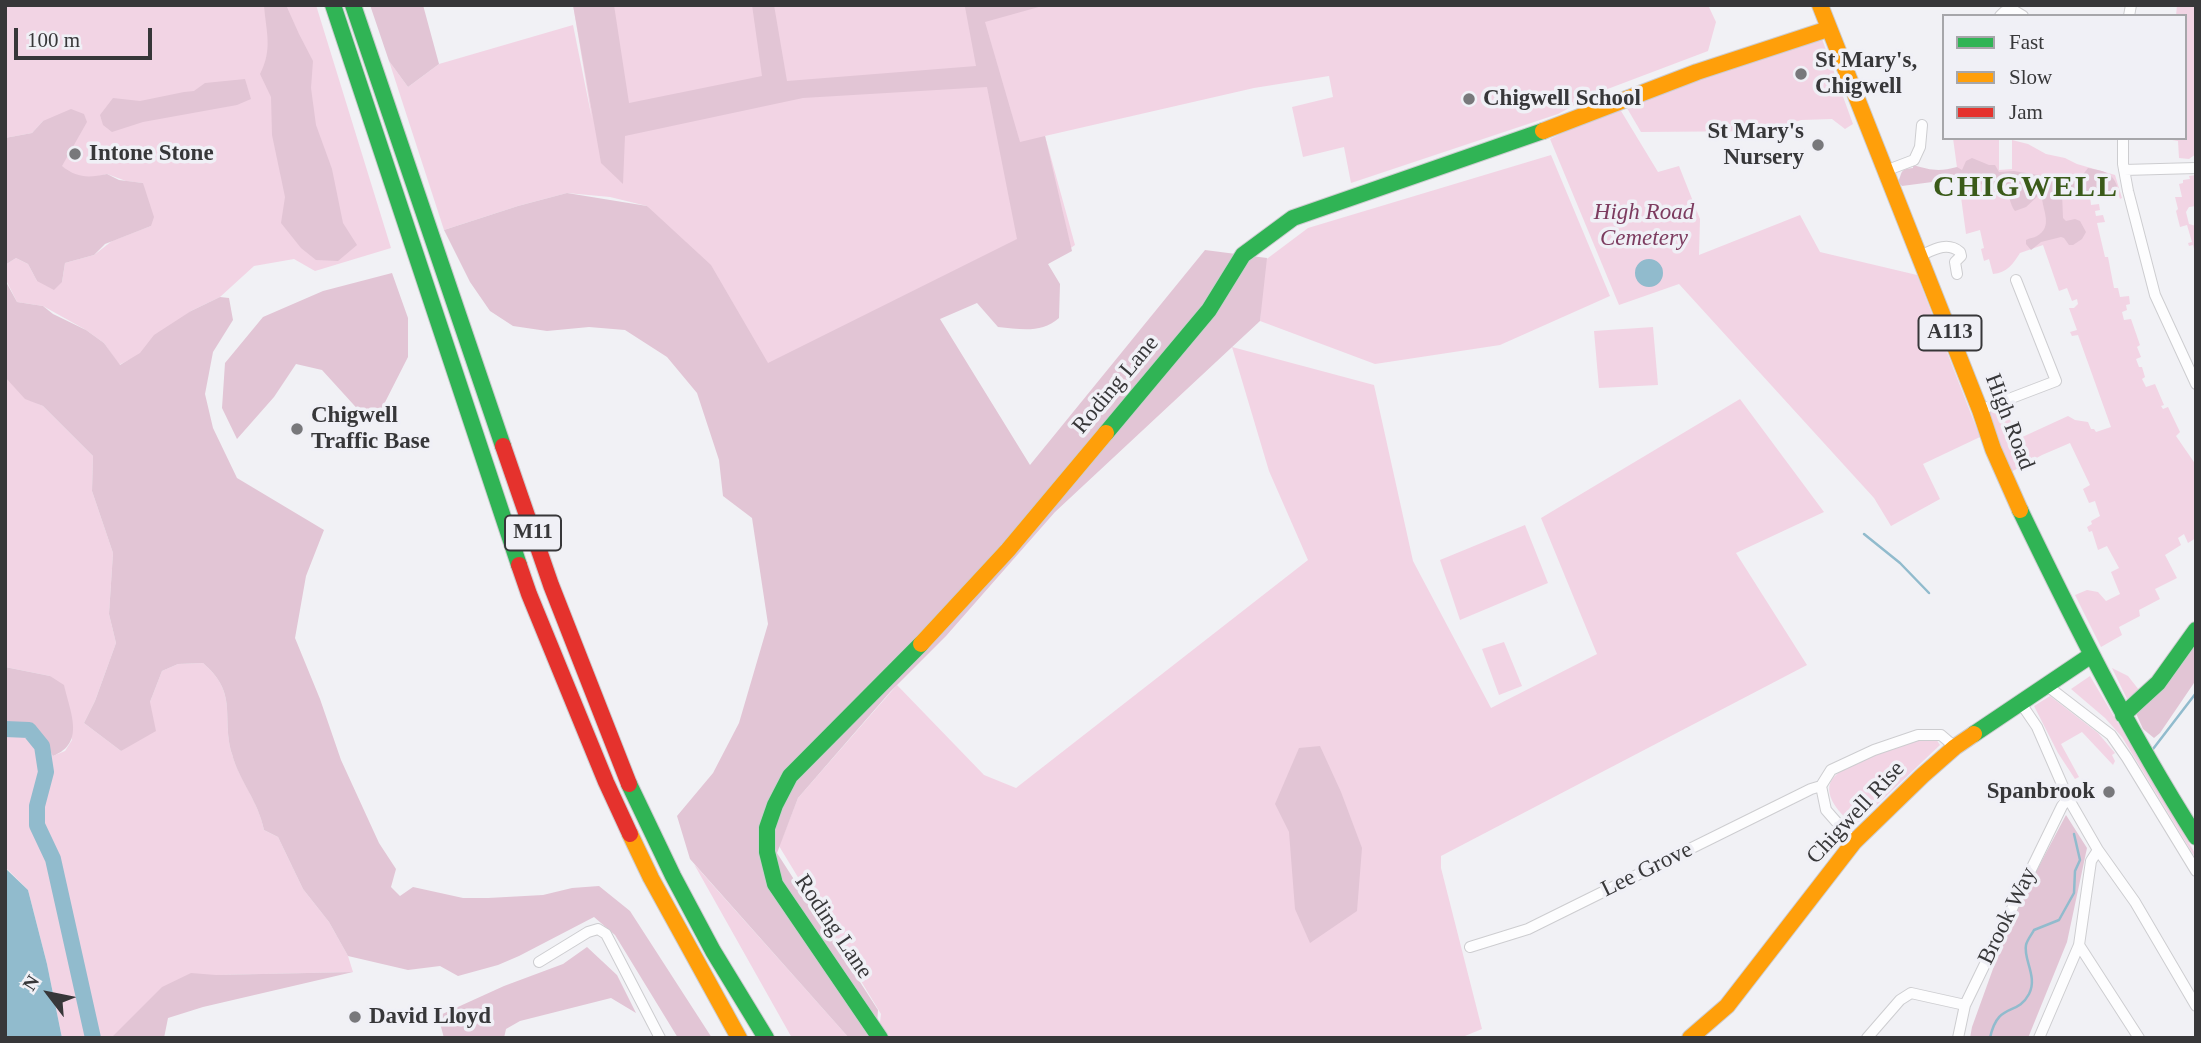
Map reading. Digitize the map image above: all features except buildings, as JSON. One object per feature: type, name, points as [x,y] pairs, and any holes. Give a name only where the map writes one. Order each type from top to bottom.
[{"type":"main road","name":"M11","points":[[333,5],[529,594],[606,782],[651,878],[739,1038]]},
{"type":"main road","name":"M11","points":[[353,5],[551,585],[625,775],[673,876],[713,951],[766,1038]]},
{"type":"main road","name":"High Road","points":[[1820,5],[1980,410],[1988,440],[2090,656],[2167,794],[2196,837]]},
{"type":"main road","name":"Roding Lane","points":[[880,1038],[775,884],[767,858],[765,832],[774,804],[790,776],[1009,550],[1209,310],[1243,255],[1293,218],[1530,136],[1697,72],[1828,29]]},
{"type":"main road","points":[[2123,715],[2158,683],[2196,630]]},
{"type":"main road","name":"Chigwell Rise","points":[[1690,1038],[1727,1006],[1854,842],[1922,776],[1955,747],[2090,656]]},
{"type":"street","points":[[2002,14],[2013,10],[2020,14]]},
{"type":"street","points":[[1885,171],[1914,159],[1920,147],[1922,125]]},
{"type":"street","points":[[2123,140],[2124,170],[2155,295],[2196,384]]},
{"type":"street","points":[[2124,170],[2196,168]]},
{"type":"street","points":[[1920,256],[1939,247],[1955,247],[1961,256],[1955,262],[1956,274]]},
{"type":"street","points":[[1980,410],[2056,381],[2016,280]]},
{"type":"street","points":[[2046,685],[2111,735],[2196,871]]},
{"type":"street","points":[[2020,702],[2037,727],[2068,798],[2098,850],[2135,902],[2196,1006]]},
{"type":"street","name":"Lee Grove","points":[[1470,947],[1528,929],[1821,786],[1831,770],[1874,750],[1918,735],[1941,735],[1955,747]]},
{"type":"street","points":[[1821,786],[1826,810],[1854,842]]},
{"type":"street","name":"Brook Way","points":[[1958,1038],[1965,1005],[2068,798]]},
{"type":"street","points":[[2039,1038],[2079,945],[2091,861],[2098,850]]},
{"type":"street","points":[[539,962],[588,932],[598,929],[606,934],[660,1038]]},
{"type":"street","points":[[2079,945],[2139,1038]]},
{"type":"street","points":[[1867,1038],[1900,1000],[1911,993],[1965,1005]]},
{"type":"green space","points":[[5,5],[316,5],[391,248],[315,271],[294,259],[254,266],[220,297],[191,311],[145,352],[119,365],[104,343],[86,330],[43,306],[17,302],[5,278],[5,265],[16,258],[28,264],[37,281],[62,282],[65,263],[94,255],[112,241],[151,226],[144,207],[143,183],[126,181],[107,174],[91,178],[74,176],[61,166],[73,146],[43,121],[32,133],[5,138]]},
{"type":"green space","points":[[573,5],[1708,5],[1716,22],[1708,51],[1597,93],[1558,114],[1351,183],[1344,147],[1303,157],[1292,107],[1333,97],[1329,76],[1254,88],[1045,136],[1075,245],[1048,264],[765,369],[647,206],[610,197],[567,193],[444,230],[389,61],[408,87],[439,64],[573,25],[592,119]]},
{"type":"green space","points":[[2177,5],[2196,5],[2196,154],[2189,159],[2179,158],[2178,141],[2172,140],[2187,140],[2187,14],[2176,14]]},
{"type":"green space","points":[[1822,39],[1853,124],[1845,129],[1832,119],[1801,120],[1771,131],[1641,132],[1624,103]]},
{"type":"green space","name":"High Road Cemetery","points":[[1618,106],[1658,172],[1679,166],[1700,219],[1699,255],[1800,215],[1820,252],[1917,275],[1980,437],[1923,464],[1940,499],[1891,526],[1874,498],[1679,284],[1619,305],[1550,139]]},
{"type":"green space","points":[[1953,140],[1999,140],[1999,170],[2012,169],[2012,140],[2028,144],[2046,154],[2115,175],[2122,198],[2114,192],[2090,196],[2091,205],[2099,204],[2100,210],[2095,211],[2096,216],[2103,215],[2105,222],[2097,223],[2114,288],[2118,288],[2120,297],[2129,296],[2130,304],[2126,305],[2127,310],[2122,312],[2124,320],[2131,319],[2140,345],[2137,347],[2141,357],[2136,359],[2145,377],[2142,379],[2146,387],[2155,384],[2164,405],[2161,406],[2163,409],[2168,407],[2180,432],[2176,436],[2196,465],[2196,538],[2188,543],[2184,534],[2178,538],[2181,545],[2165,555],[2177,578],[2155,589],[2160,599],[2139,610],[2140,616],[2119,627],[2122,635],[2101,647],[2075,595],[2087,590],[2098,592],[2106,601],[2120,594],[2111,572],[2119,568],[2107,546],[2098,550],[2092,531],[2089,532],[2087,527],[2100,516],[2095,501],[2089,503],[2083,489],[2090,485],[2070,443],[2011,472],[1982,409],[2002,401],[2018,439],[2068,416],[2088,422],[2096,432],[2111,427],[2078,335],[2072,336],[2070,332],[2077,330],[2069,308],[2078,304],[2077,299],[2072,301],[2067,288],[2059,291],[2043,245],[2020,253],[2006,270],[1993,274],[1989,259],[1984,261],[1980,230],[1966,234]]},
{"type":"green space","points":[[1551,155],[1610,296],[1500,345],[1375,364],[1260,321],[1264,261],[1308,228]]},
{"type":"green space","points":[[2196,175],[2196,206],[2189,207],[2186,212],[2189,224],[2196,226],[2194,249],[2193,245],[2189,246],[2188,243],[2192,242],[2187,225],[2180,227],[2175,197],[2182,197],[2179,184],[2190,179],[2189,176]]},
{"type":"green space","points":[[1653,327],[1658,385],[1599,388],[1594,331]]},
{"type":"green space","points":[[1232,347],[1374,385],[1413,561],[1491,708],[1597,654],[1541,518],[1740,399],[1824,512],[1736,553],[1807,665],[1441,856],[1441,868],[1482,1029],[1460,1038],[878,1038],[881,1014],[779,846],[798,798],[897,685],[984,775],[1016,788],[1308,560],[1269,471]]},
{"type":"green space","points":[[5,375],[25,398],[43,406],[93,456],[92,491],[113,553],[109,614],[116,643],[84,723],[121,751],[150,702],[162,671],[178,664],[203,663],[214,674],[225,695],[232,754],[264,830],[278,837],[303,889],[329,922],[348,956],[353,972],[219,975],[111,1038],[62,1038],[28,890],[5,867],[5,723],[41,732],[53,756],[65,751],[72,740],[50,676],[5,667]]},
{"type":"green space","points":[[1525,525],[1548,583],[1460,620],[1440,560]]},
{"type":"green space","points":[[1504,642],[1522,686],[1499,695],[1482,649]]},
{"type":"green space","points":[[2112,668],[2128,676],[2139,690],[2127,699]]},
{"type":"green space","points":[[2090,676],[2196,859],[2122,737],[2105,718],[2071,689]]},
{"type":"green space","points":[[2050,696],[2098,733],[2115,753],[2112,755],[2115,761],[2113,765],[2082,732],[2061,744],[2079,777],[2075,779],[2034,706]]},
{"type":"green space","points":[[1918,738],[1936,739],[1940,745],[1859,822],[1852,823],[1847,819],[1836,807],[1830,793],[1829,787],[1837,774],[1876,753]]},
{"type":"green space","points":[[694,864],[849,1038],[792,1038]]},
{"type":"shaded area","points":[[264,5],[286,5],[313,61],[311,88],[316,125],[332,169],[343,223],[357,245],[338,261],[316,260],[301,248],[281,223],[285,197],[272,135],[271,97],[260,74],[268,48]]},
{"type":"shaded area","points":[[370,5],[423,5],[439,64],[408,87],[389,61]]},
{"type":"shaded area","points":[[573,5],[614,5],[629,103],[762,76],[752,5],[774,5],[787,81],[976,66],[965,7],[1046,5],[985,22],[1020,142],[1045,136],[1072,251],[1048,264],[1060,284],[1059,318],[1038,328],[998,327],[977,303],[940,319],[1030,465],[1205,250],[1267,258],[1260,321],[1055,512],[946,636],[890,692],[798,798],[777,853],[878,1010],[876,1038],[849,1038],[690,859],[677,816],[713,773],[739,723],[768,624],[752,518],[723,496],[719,460],[697,393],[667,357],[625,330],[589,327],[547,331],[513,326],[490,311],[470,282],[444,230],[567,193],[647,206],[711,265],[768,363],[1017,239],[987,87],[803,98],[625,136],[623,184],[601,163]]},
{"type":"shaded area","points":[[245,79],[251,99],[237,105],[143,122],[112,132],[103,125],[100,115],[113,98],[140,101],[194,91],[205,83]]},
{"type":"shaded area","points":[[71,109],[84,114],[87,122],[62,166],[83,176],[107,174],[119,180],[143,183],[154,217],[151,226],[105,244],[94,255],[65,263],[62,282],[54,290],[37,281],[28,264],[16,258],[5,265],[5,138],[32,133],[43,121]]},
{"type":"shaded area","points":[[1972,158],[1995,165],[1999,172],[2014,171],[2050,177],[2060,174],[2081,177],[2088,168],[2109,175],[2117,186],[2114,192],[2062,193],[2063,218],[2066,221],[2080,221],[2086,232],[2082,239],[2073,245],[2069,245],[2061,237],[2041,242],[2031,250],[2026,240],[2042,232],[2046,223],[2042,198],[2039,195],[2026,207],[2015,211],[2008,196],[1995,185],[1982,184],[1963,188],[1955,179],[1902,186],[1898,182],[1902,172],[1913,168],[1913,165],[1935,170],[1957,167],[1962,170],[1966,161]]},
{"type":"shaded area","points":[[392,273],[408,318],[408,357],[377,418],[363,415],[322,370],[296,364],[274,397],[237,439],[222,408],[225,363],[263,317],[323,291]]},
{"type":"shaded area","points":[[5,280],[17,302],[43,306],[53,314],[86,330],[104,343],[120,365],[140,353],[154,335],[191,311],[220,297],[229,298],[233,320],[213,352],[205,394],[213,428],[237,478],[324,530],[306,576],[295,638],[341,760],[379,843],[396,869],[391,887],[400,896],[413,887],[463,898],[488,898],[543,895],[572,888],[599,886],[630,911],[712,1038],[678,1038],[615,935],[594,917],[519,956],[458,976],[440,966],[408,970],[348,956],[329,922],[303,889],[278,837],[264,830],[232,754],[225,695],[214,674],[203,663],[178,664],[162,671],[150,702],[156,731],[121,751],[84,723],[116,643],[109,614],[113,553],[92,491],[93,456],[43,406],[25,399],[5,377]]},
{"type":"shaded area","points":[[2196,641],[2196,680],[2154,738],[2143,729],[2135,711],[2156,695]]},
{"type":"shaded area","points":[[5,667],[50,676],[64,685],[72,716],[73,735],[63,750],[53,756],[44,741],[29,727],[5,723]]},
{"type":"shaded area","points":[[1320,746],[1362,848],[1357,911],[1310,943],[1295,909],[1289,832],[1275,804],[1299,748]]},
{"type":"shaded area","points":[[2066,815],[2087,848],[2067,942],[2028,1038],[1970,1038],[2011,919]]},
{"type":"shaded area","points":[[587,947],[617,975],[636,1013],[611,998],[520,1021],[506,1029],[504,1038],[444,1038],[438,1016],[504,986],[563,964]]},
{"type":"shaded area","points":[[353,972],[203,1007],[168,1018],[164,1038],[111,1038],[162,987],[191,973],[216,975]]},
{"type":"water","points":[[1649,259],[1659,263],[1663,273],[1659,283],[1649,287],[1639,283],[1635,273],[1639,263]]},
{"type":"water","points":[[5,868],[28,890],[62,1038],[5,1038]]},
{"type":"waterway","points":[[1864,534],[1900,563],[1929,593]]},
{"type":"waterway","points":[[2153,749],[2196,693]]},
{"type":"waterway","points":[[5,729],[29,730],[42,746],[46,772],[37,806],[37,825],[53,859],[93,1038]]},
{"type":"waterway","points":[[1990,1038],[1998,1019],[2024,1001],[2029,994],[2032,981],[2026,950],[2028,939],[2034,930],[2059,920],[2074,893],[2075,871],[2080,860],[2074,834]]},
{"type":"traffic: fast","points":[[333,5],[519,565]]},
{"type":"traffic: fast","points":[[353,5],[503,446]]},
{"type":"traffic: fast","points":[[1106,433],[1209,310],[1243,255],[1293,218],[1543,131]]},
{"type":"traffic: fast","points":[[2020,510],[2103,676],[2196,837]]},
{"type":"traffic: fast","points":[[2123,715],[2158,683],[2196,630]]},
{"type":"traffic: fast","points":[[880,1038],[775,884],[767,852],[767,828],[790,776],[921,644]]},
{"type":"traffic: fast","points":[[1974,734],[2090,656]]},
{"type":"traffic: fast","points":[[629,784],[713,951],[766,1038]]},
{"type":"traffic: slow","points":[[1820,5],[1993,449],[2020,510]]},
{"type":"traffic: slow","points":[[1543,131],[1697,72],[1828,29]]},
{"type":"traffic: slow","points":[[921,644],[1008,550],[1106,433]]},
{"type":"traffic: slow","points":[[1690,1038],[1727,1006],[1854,842],[1922,776],[1974,734]]},
{"type":"traffic: slow","points":[[630,834],[651,878],[739,1038]]},
{"type":"traffic: jam","points":[[503,446],[551,585],[629,784]]},
{"type":"traffic: jam","points":[[519,565],[606,782],[630,834]]},
{"type":"place","name":"St Mary's, Chigwell","points":[[1801,74]]},
{"type":"place","name":"Chigwell School","points":[[1469,99]]},
{"type":"place","name":"St Mary's Nursery","points":[[1818,145]]},
{"type":"place","name":"Intone Stone","points":[[75,154]]},
{"type":"place","name":"Chigwell Traffic Base","points":[[297,429]]},
{"type":"place","name":"Spanbrook","points":[[2109,792]]},
{"type":"place","name":"David Lloyd","points":[[355,1017]]},
{"type":"district","name":"CHIGWELL","points":[[2026,188]]}]
